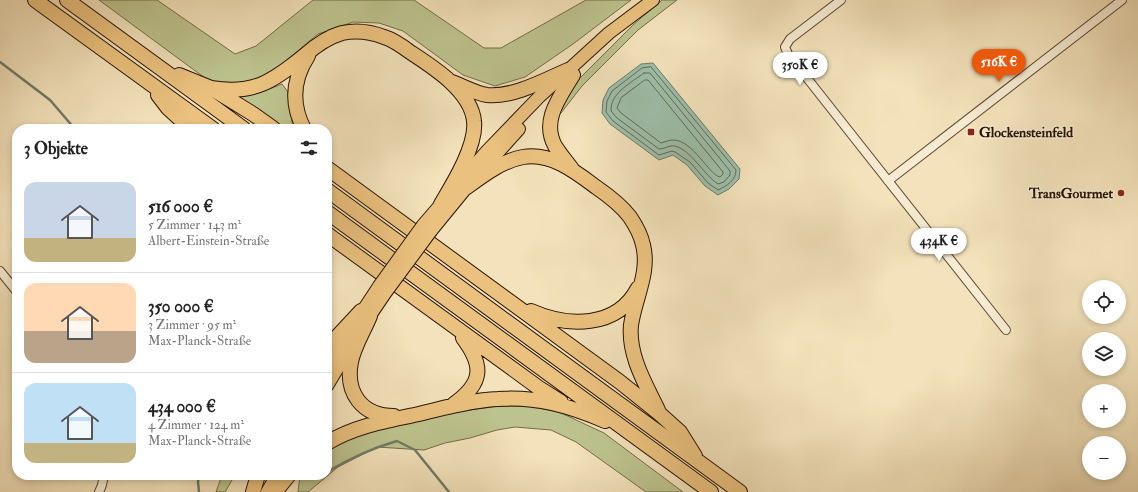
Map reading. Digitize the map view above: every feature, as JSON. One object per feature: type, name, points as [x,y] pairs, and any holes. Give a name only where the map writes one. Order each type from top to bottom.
[{"type":"highway","points":[[35,0],[206,124]]},
{"type":"highway","points":[[67,0],[237,124]]},
{"type":"highway","points":[[211,88],[236,90],[264,83],[282,74],[328,38],[342,33],[369,32],[399,44],[450,81],[468,102],[474,121],[472,136],[466,157],[456,179],[441,204]]},
{"type":"highway","points":[[302,124],[294,95],[298,74],[312,49]]},
{"type":"highway","points":[[162,69],[211,88],[267,124]]},
{"type":"highway","points":[[450,81],[485,95],[500,96],[571,73]]},
{"type":"highway","points":[[571,73],[554,105],[550,121],[551,135],[556,146],[572,169]]},
{"type":"highway","points":[[148,82],[168,108],[186,124]]},
{"type":"highway","points":[[467,187],[488,172],[506,162],[524,157],[540,157],[572,169],[620,206],[630,217],[638,229],[645,255],[642,279],[631,324],[631,341],[634,357],[642,378],[660,414]]},
{"type":"highway","points":[[332,172],[620,382],[680,432],[700,463]]},
{"type":"highway","points":[[332,194],[740,492]]},
{"type":"highway","points":[[332,216],[711,492]]},
{"type":"highway","points":[[332,238],[539,388],[569,407]]},
{"type":"highway","points":[[509,300],[541,315],[558,320],[570,322],[593,321],[604,318],[623,307],[634,295],[642,279]]},
{"type":"highway","points":[[332,342],[366,313]]},
{"type":"highway","points":[[366,313],[351,361],[351,386],[355,398],[363,407],[372,413],[384,416],[404,417]]},
{"type":"highway","points":[[451,407],[466,395],[474,385],[477,375],[477,363],[473,351],[456,328]]},
{"type":"highway","points":[[332,440],[361,428],[404,417],[474,402],[517,398],[539,400],[569,407],[627,430]]},
{"type":"highway","points":[[254,492],[257,480]]},
{"type":"highway","points":[[275,492],[284,480]]},
{"type":"main road","points":[[332,358],[427,228],[441,204],[502,135],[540,96],[571,73],[653,0]]},
{"type":"main road","points":[[427,228],[467,187],[571,73]]},
{"type":"main road","points":[[332,377],[366,313]]},
{"type":"main road","points":[[254,492],[261,480]]},
{"type":"main road","points":[[267,492],[274,480]]},
{"type":"street","points":[[841,0],[790,39],[785,47],[788,54],[1006,330]]},
{"type":"street","points":[[888,181],[1122,0]]},
{"type":"street","points":[[0,271],[12,286]]},
{"type":"street","points":[[99,492],[103,480]]},
{"type":"shaded area","points":[[99,0],[157,0],[235,54],[256,46],[313,0],[414,0],[484,48],[501,48],[586,0],[631,0],[573,44],[525,77],[495,86],[463,75],[403,31],[379,23],[353,22],[318,34],[277,68],[256,80],[236,85],[209,81]]},
{"type":"shaded area","points":[[662,0],[677,0],[638,30],[582,86],[561,113],[556,113],[570,88],[633,25]]},
{"type":"shaded area","points":[[282,84],[288,92],[292,124],[275,124],[231,93],[267,90]]},
{"type":"shaded area","points":[[499,406],[528,406],[559,412],[604,433],[683,492],[646,492],[576,442],[551,430],[515,427],[445,443],[424,450],[377,447],[338,467],[332,472],[332,446],[337,443],[358,434],[380,428],[446,414]]},
{"type":"shaded area","points":[[220,480],[232,480],[225,492],[216,492]]},
{"type":"shaded area","points":[[299,480],[322,480],[308,492],[298,492]]},
{"type":"water","points":[[653,63],[740,169],[739,179],[729,189],[718,195],[705,186],[687,165],[673,155],[659,160],[610,124],[602,113],[603,100],[609,88],[641,64]]},
{"type":"waterway","points":[[0,62],[50,100],[71,124]]},
{"type":"waterway","points":[[332,469],[361,454],[397,441],[415,450],[449,492]]},
{"type":"waterway","points":[[198,480],[199,492]]},
{"type":"place","name":"Glockensteinfeld","points":[[971,132]]},
{"type":"place","name":"TransGourmet","points":[[1121,193]]}]
